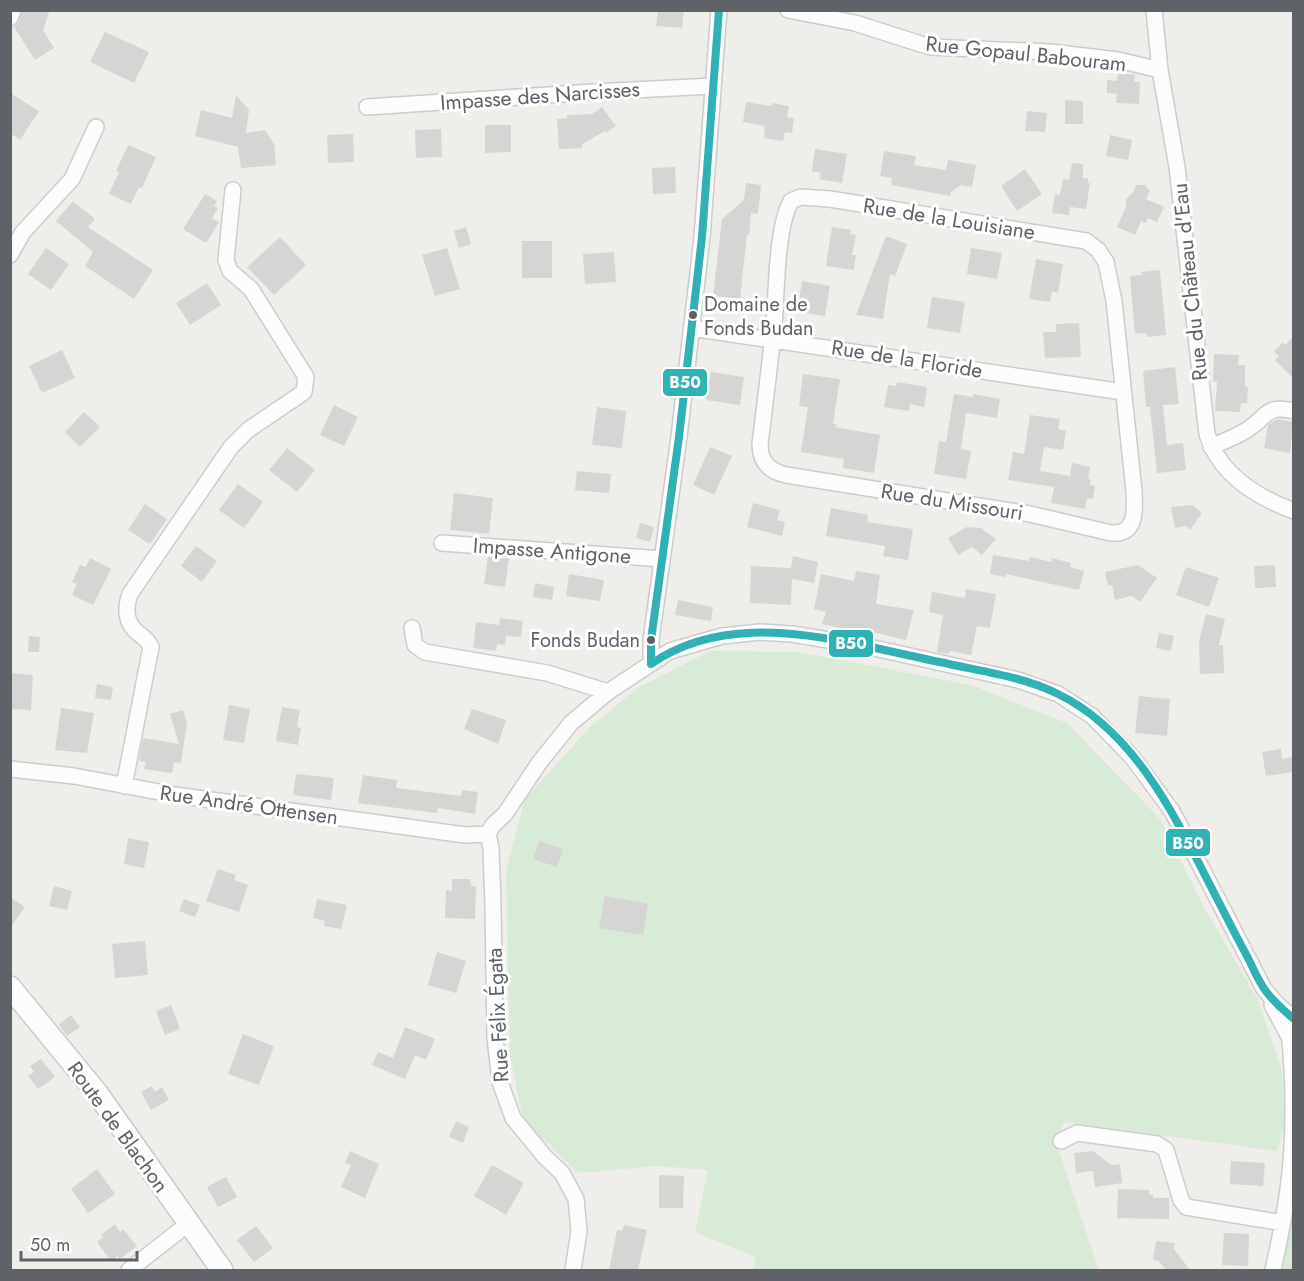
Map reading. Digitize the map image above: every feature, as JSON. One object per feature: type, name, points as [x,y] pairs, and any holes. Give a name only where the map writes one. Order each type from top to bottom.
[{"type":"street","points":[[10,18],[13,10]]},
{"type":"street","points":[[651,664],[651,640],[679,436],[702,237],[719,10]]},
{"type":"street","name":"Rue Gopaul Babouram","points":[[788,10],[855,23],[930,47],[1050,52],[1118,60],[1160,70]]},
{"type":"street","name":"Rue du Château d'Eau","points":[[1154,10],[1160,70],[1177,166],[1204,414],[1211,447],[1242,483],[1262,497],[1293,511]]},
{"type":"street","name":"Impasse des Narcisses","points":[[367,106],[713,86]]},
{"type":"street","points":[[10,255],[23,232],[72,179],[96,126]]},
{"type":"street","points":[[124,786],[151,647],[149,641],[136,632],[128,620],[126,610],[130,594],[231,447],[248,430],[304,392],[306,377],[251,289],[230,271],[226,260],[233,190]]},
{"type":"street","name":"Rue de la Louisiane","points":[[772,339],[782,231],[786,211],[791,201],[801,197],[830,199],[1086,241],[1098,250],[1106,262],[1114,301],[1123,392]]},
{"type":"street","name":"Rue de la Floride","points":[[691,328],[1123,392]]},
{"type":"street","name":"Rue du Missouri","points":[[772,339],[760,444],[763,461],[773,471],[1030,514],[1111,533],[1122,532],[1129,528],[1134,518],[1123,392]]},
{"type":"street","points":[[1211,447],[1250,428],[1265,413],[1281,408],[1293,411]]},
{"type":"street","name":"Impasse Antigone","points":[[442,543],[662,559]]},
{"type":"street","points":[[412,628],[415,645],[425,652],[547,673],[608,692]]},
{"type":"street","points":[[488,834],[571,723],[608,692],[670,651],[722,636],[742,633],[792,634],[865,646],[1018,680],[1059,694],[1076,704],[1107,730],[1157,789],[1172,811],[1292,1043],[1292,1149],[1283,1223],[1273,1270]]},
{"type":"street","name":"Rue André Ottensen","points":[[10,769],[74,776],[191,797],[465,835],[488,834]]},
{"type":"street","name":"Rue Félix Égata","points":[[488,834],[493,905],[495,1038],[500,1082],[513,1118],[545,1157],[562,1173],[576,1199],[579,1231],[573,1270]]},
{"type":"street","name":"Route de Blachon","points":[[10,987],[97,1093],[222,1270]]},
{"type":"street","points":[[1264,989],[1293,1019]]},
{"type":"street","points":[[1061,1141],[1077,1133],[1156,1144],[1166,1150],[1181,1200],[1186,1207],[1283,1223]]},
{"type":"street","points":[[129,1270],[188,1224]]},
{"type":"green space","points":[[710,651],[798,652],[971,685],[1067,723],[1160,819],[1205,909],[1257,998],[1282,1070],[1285,1125],[1277,1151],[1064,1122],[1056,1142],[1099,1270],[754,1270],[755,1257],[695,1232],[708,1170],[658,1166],[578,1173],[523,1120],[510,1055],[506,870],[525,799],[591,726],[638,688]]},
{"type":"green space","points":[[1293,1201],[1293,1270],[1282,1270]]},
{"type":"building","points":[[22,10],[42,10],[49,13],[43,30],[54,48],[35,60],[14,27],[19,22]]},
{"type":"building","points":[[658,10],[684,10],[682,28],[656,26]]},
{"type":"building","points":[[105,32],[149,52],[134,83],[90,62]]},
{"type":"building","points":[[1118,73],[1135,75],[1134,82],[1140,82],[1139,104],[1116,103],[1117,94],[1107,93],[1107,80],[1117,81]]},
{"type":"building","points":[[10,93],[39,111],[20,140],[10,133]]},
{"type":"building","points":[[236,95],[249,110],[246,133],[265,130],[274,144],[276,165],[241,168],[238,147],[195,136],[201,110],[232,118]]},
{"type":"building","points":[[1065,100],[1083,101],[1083,124],[1065,124]]},
{"type":"building","points":[[746,102],[789,106],[787,117],[794,119],[792,133],[785,132],[783,141],[764,138],[765,126],[743,122]]},
{"type":"building","points":[[602,107],[616,126],[582,144],[582,148],[559,149],[557,119],[567,118],[567,115],[592,114]]},
{"type":"building","points":[[1027,111],[1047,113],[1045,132],[1025,131]]},
{"type":"building","points":[[485,125],[511,125],[511,152],[485,153]]},
{"type":"building","points":[[441,129],[442,157],[416,158],[415,130]]},
{"type":"building","points":[[353,134],[354,162],[328,163],[327,135]]},
{"type":"building","points":[[1110,135],[1132,140],[1128,160],[1106,156]]},
{"type":"building","points":[[128,145],[156,157],[142,188],[139,187],[131,204],[109,194]]},
{"type":"building","points":[[815,149],[847,154],[842,183],[819,179],[821,173],[812,171]]},
{"type":"building","points":[[884,151],[916,156],[914,165],[946,170],[948,160],[976,165],[972,187],[961,185],[951,192],[950,196],[891,185],[892,178],[880,176]]},
{"type":"building","points":[[1072,163],[1083,164],[1083,178],[1088,178],[1088,183],[1090,183],[1086,209],[1070,207],[1069,215],[1052,213],[1055,194],[1060,195],[1063,179],[1069,180]]},
{"type":"building","points":[[675,167],[676,193],[653,194],[652,168]]},
{"type":"building","points":[[1025,169],[1042,194],[1017,211],[1001,186]]},
{"type":"building","points":[[746,183],[761,185],[758,214],[751,213],[740,299],[713,296],[722,219],[744,200]]},
{"type":"building","points":[[1136,185],[1145,185],[1150,191],[1146,199],[1164,207],[1157,222],[1148,218],[1146,223],[1141,221],[1135,235],[1117,227],[1126,207],[1126,199],[1133,193]]},
{"type":"building","points":[[205,194],[217,201],[214,206],[218,208],[212,218],[219,222],[206,243],[183,229]]},
{"type":"building","points":[[73,201],[95,219],[88,227],[153,270],[134,299],[85,266],[93,252],[56,221]]},
{"type":"building","points":[[466,227],[471,244],[459,248],[454,231]]},
{"type":"building","points":[[832,227],[851,230],[850,234],[856,235],[852,255],[856,255],[854,270],[826,266]]},
{"type":"building","points":[[886,236],[907,244],[895,276],[890,274],[883,319],[856,315]]},
{"type":"building","points":[[280,237],[306,265],[274,295],[247,267]]},
{"type":"building","points":[[522,241],[552,241],[552,278],[522,278]]},
{"type":"building","points":[[46,248],[69,264],[51,290],[28,274]]},
{"type":"building","points":[[447,248],[460,289],[435,296],[422,255]]},
{"type":"building","points":[[971,248],[1002,253],[997,279],[967,274]]},
{"type":"building","points":[[614,252],[616,282],[585,284],[583,254]]},
{"type":"building","points":[[1036,259],[1063,264],[1058,293],[1052,292],[1050,302],[1029,299]]},
{"type":"building","points":[[1160,270],[1166,335],[1147,337],[1146,333],[1135,334],[1130,276]]},
{"type":"building","points":[[802,281],[830,286],[825,316],[797,312]]},
{"type":"building","points":[[207,283],[221,305],[190,325],[176,303]]},
{"type":"building","points":[[932,297],[965,302],[960,333],[927,328]]},
{"type":"building","points":[[1079,323],[1081,357],[1045,358],[1043,332],[1056,332],[1056,324]]},
{"type":"building","points":[[1293,336],[1293,378],[1275,360],[1279,357],[1274,351],[1283,342],[1286,345]]},
{"type":"building","points":[[62,350],[75,378],[42,393],[29,366]]},
{"type":"building","points":[[1214,354],[1239,355],[1238,365],[1245,365],[1245,387],[1248,387],[1247,403],[1241,403],[1240,412],[1215,411],[1217,382],[1213,381]]},
{"type":"building","points":[[1175,367],[1179,404],[1163,405],[1167,445],[1183,443],[1186,470],[1157,473],[1150,407],[1146,407],[1143,371]]},
{"type":"building","points":[[711,372],[744,377],[740,405],[706,400]]},
{"type":"building","points":[[803,374],[840,379],[833,424],[836,424],[835,427],[880,435],[874,473],[843,468],[844,459],[801,452],[808,407],[799,406]]},
{"type":"building","points":[[897,382],[927,387],[924,407],[910,404],[909,411],[884,407],[888,385],[896,386]]},
{"type":"building","points":[[954,394],[973,397],[973,394],[1000,399],[997,418],[966,413],[961,449],[971,451],[966,479],[934,474],[939,441],[946,442]]},
{"type":"building","points":[[334,405],[358,417],[344,446],[320,435]]},
{"type":"building","points":[[597,407],[626,411],[622,448],[592,445]]},
{"type":"building","points":[[84,412],[100,427],[80,447],[65,432]]},
{"type":"building","points":[[1030,415],[1060,419],[1058,429],[1066,431],[1063,450],[1044,447],[1040,471],[1070,476],[1072,463],[1090,467],[1088,479],[1091,480],[1090,485],[1095,486],[1093,499],[1087,498],[1085,509],[1051,503],[1054,487],[1008,480],[1013,452],[1024,454]]},
{"type":"building","points":[[1277,419],[1293,422],[1290,453],[1264,448],[1268,425]]},
{"type":"building","points":[[710,447],[732,456],[714,495],[693,485]]},
{"type":"building","points":[[287,448],[315,470],[297,492],[269,470]]},
{"type":"building","points":[[577,471],[611,474],[609,493],[575,490]]},
{"type":"building","points":[[238,484],[263,502],[244,528],[219,510]]},
{"type":"building","points":[[454,493],[493,498],[489,534],[450,530]]},
{"type":"building","points":[[753,503],[780,510],[777,520],[785,522],[782,536],[747,527]]},
{"type":"building","points":[[145,504],[167,519],[150,544],[128,530]]},
{"type":"building","points":[[1192,505],[1202,513],[1190,530],[1186,526],[1175,528],[1171,507]]},
{"type":"building","points":[[831,508],[868,515],[867,522],[913,529],[908,560],[883,556],[885,546],[826,536]]},
{"type":"building","points":[[640,523],[654,527],[650,542],[636,538]]},
{"type":"building","points":[[967,527],[981,528],[996,539],[982,555],[972,547],[958,555],[948,538]]},
{"type":"building","points":[[196,546],[217,561],[202,582],[181,566]]},
{"type":"building","points":[[993,555],[1029,561],[1030,557],[1051,562],[1052,558],[1071,563],[1070,567],[1084,571],[1079,590],[1006,574],[1005,577],[990,574]]},
{"type":"building","points":[[488,556],[509,558],[505,587],[484,584]]},
{"type":"building","points":[[793,556],[818,562],[814,583],[792,579],[791,605],[750,603],[751,566],[791,568]]},
{"type":"building","points":[[90,558],[111,569],[93,605],[72,595],[77,584],[72,582],[80,565],[86,567]]},
{"type":"building","points":[[1138,565],[1157,578],[1140,602],[1132,596],[1115,600],[1112,585],[1108,586],[1105,572]]},
{"type":"building","points":[[1275,565],[1276,587],[1255,588],[1254,566]]},
{"type":"building","points":[[1186,567],[1219,578],[1209,607],[1176,595]]},
{"type":"building","points":[[856,571],[880,575],[876,604],[914,610],[906,640],[822,624],[826,612],[814,609],[821,574],[854,581]]},
{"type":"building","points":[[569,574],[604,580],[600,601],[566,596]]},
{"type":"building","points":[[535,583],[554,587],[552,600],[533,597]]},
{"type":"building","points":[[966,589],[996,594],[990,628],[977,626],[971,655],[950,651],[949,654],[937,652],[943,615],[929,612],[932,592],[965,598]]},
{"type":"building","points":[[678,600],[713,607],[711,621],[675,615]]},
{"type":"building","points":[[1206,614],[1225,619],[1219,645],[1223,645],[1224,673],[1200,674],[1199,641]]},
{"type":"building","points":[[500,618],[523,621],[521,637],[506,636],[505,645],[497,644],[496,651],[473,648],[476,622],[499,625]]},
{"type":"building","points":[[1159,633],[1174,636],[1171,651],[1156,648]]},
{"type":"building","points":[[29,636],[40,637],[39,652],[28,652]]},
{"type":"building","points":[[10,673],[33,675],[31,710],[10,709]]},
{"type":"building","points":[[97,684],[113,687],[111,700],[95,698]]},
{"type":"building","points":[[1139,696],[1170,699],[1167,736],[1135,733]]},
{"type":"building","points":[[229,705],[250,709],[244,743],[223,740]]},
{"type":"building","points":[[282,707],[300,710],[297,727],[301,728],[298,745],[276,741]]},
{"type":"building","points":[[61,708],[94,713],[87,753],[55,750]]},
{"type":"building","points":[[472,709],[506,720],[498,744],[464,729]]},
{"type":"building","points":[[183,710],[187,724],[181,763],[174,762],[172,773],[144,769],[146,762],[139,761],[143,738],[179,744],[170,714]]},
{"type":"building","points":[[1281,749],[1282,759],[1293,757],[1293,772],[1266,776],[1262,752]]},
{"type":"building","points":[[296,774],[334,778],[331,800],[293,795]]},
{"type":"building","points":[[363,775],[397,780],[396,788],[461,796],[462,790],[478,792],[475,814],[438,808],[437,813],[358,803]]},
{"type":"building","points":[[128,838],[149,842],[144,868],[124,864]]},
{"type":"building","points":[[539,841],[563,849],[557,867],[533,859]]},
{"type":"building","points":[[218,869],[236,875],[234,880],[248,885],[239,912],[206,901]]},
{"type":"building","points":[[452,879],[470,879],[471,886],[476,886],[475,919],[445,918],[446,890],[452,891]]},
{"type":"building","points":[[54,886],[72,891],[67,910],[49,906]]},
{"type":"building","points":[[605,896],[648,904],[643,935],[599,928]]},
{"type":"building","points":[[10,897],[25,907],[10,928]]},
{"type":"building","points":[[184,899],[200,905],[195,917],[179,911]]},
{"type":"building","points":[[317,899],[347,905],[341,929],[324,926],[325,921],[313,918]]},
{"type":"building","points":[[145,941],[148,975],[115,978],[112,944]]},
{"type":"building","points":[[437,952],[466,961],[456,993],[428,985]]},
{"type":"building","points":[[171,1005],[180,1029],[165,1035],[156,1011]]},
{"type":"building","points":[[71,1015],[80,1027],[67,1036],[59,1024]]},
{"type":"building","points":[[405,1027],[435,1039],[426,1060],[415,1055],[405,1079],[372,1065],[378,1052],[393,1058]]},
{"type":"building","points":[[243,1034],[274,1046],[259,1085],[228,1074]]},
{"type":"building","points":[[41,1059],[55,1077],[38,1089],[28,1076],[34,1072],[30,1066]]},
{"type":"building","points":[[152,1086],[155,1092],[162,1087],[169,1100],[151,1110],[141,1092]]},
{"type":"building","points":[[456,1121],[469,1127],[463,1143],[449,1137]]},
{"type":"building","points":[[350,1151],[379,1164],[365,1198],[341,1187],[351,1165],[345,1163]]},
{"type":"building","points":[[1093,1151],[1111,1165],[1120,1164],[1122,1183],[1095,1187],[1093,1171],[1076,1173],[1074,1153]]},
{"type":"building","points":[[1231,1161],[1265,1163],[1263,1186],[1230,1184]]},
{"type":"building","points":[[492,1165],[524,1183],[506,1215],[474,1196]]},
{"type":"building","points":[[97,1169],[115,1194],[88,1213],[71,1189]]},
{"type":"building","points":[[659,1175],[684,1176],[683,1208],[659,1208]]},
{"type":"building","points":[[226,1177],[237,1197],[218,1207],[207,1187]]},
{"type":"building","points":[[1118,1189],[1149,1190],[1149,1195],[1153,1195],[1153,1198],[1169,1198],[1169,1219],[1117,1218]]},
{"type":"building","points":[[115,1224],[120,1232],[123,1229],[137,1246],[120,1259],[118,1256],[111,1261],[97,1242],[103,1237],[101,1235]]},
{"type":"building","points":[[624,1225],[647,1230],[638,1270],[609,1270],[617,1230],[622,1231]]},
{"type":"building","points":[[256,1226],[273,1248],[254,1262],[237,1240]]},
{"type":"building","points":[[1224,1233],[1249,1234],[1248,1266],[1222,1265]]},
{"type":"building","points":[[1156,1241],[1175,1243],[1174,1249],[1190,1270],[1166,1270],[1159,1261],[1153,1260]]},
{"type":"transit line","name":"B50","points":[[651,664],[651,640],[679,437],[702,237],[719,10]]},
{"type":"transit line","name":"B50","points":[[651,664],[675,650],[700,641],[726,635],[780,633],[834,640],[991,673],[1032,683],[1058,694],[1085,710],[1109,729],[1149,777],[1182,830],[1262,986],[1275,1002],[1294,1019]]},
{"type":"place","name":"Domaine de Fonds Budan","points":[[693,315]]},
{"type":"place","name":"Fonds Budan","points":[[651,640]]}]
